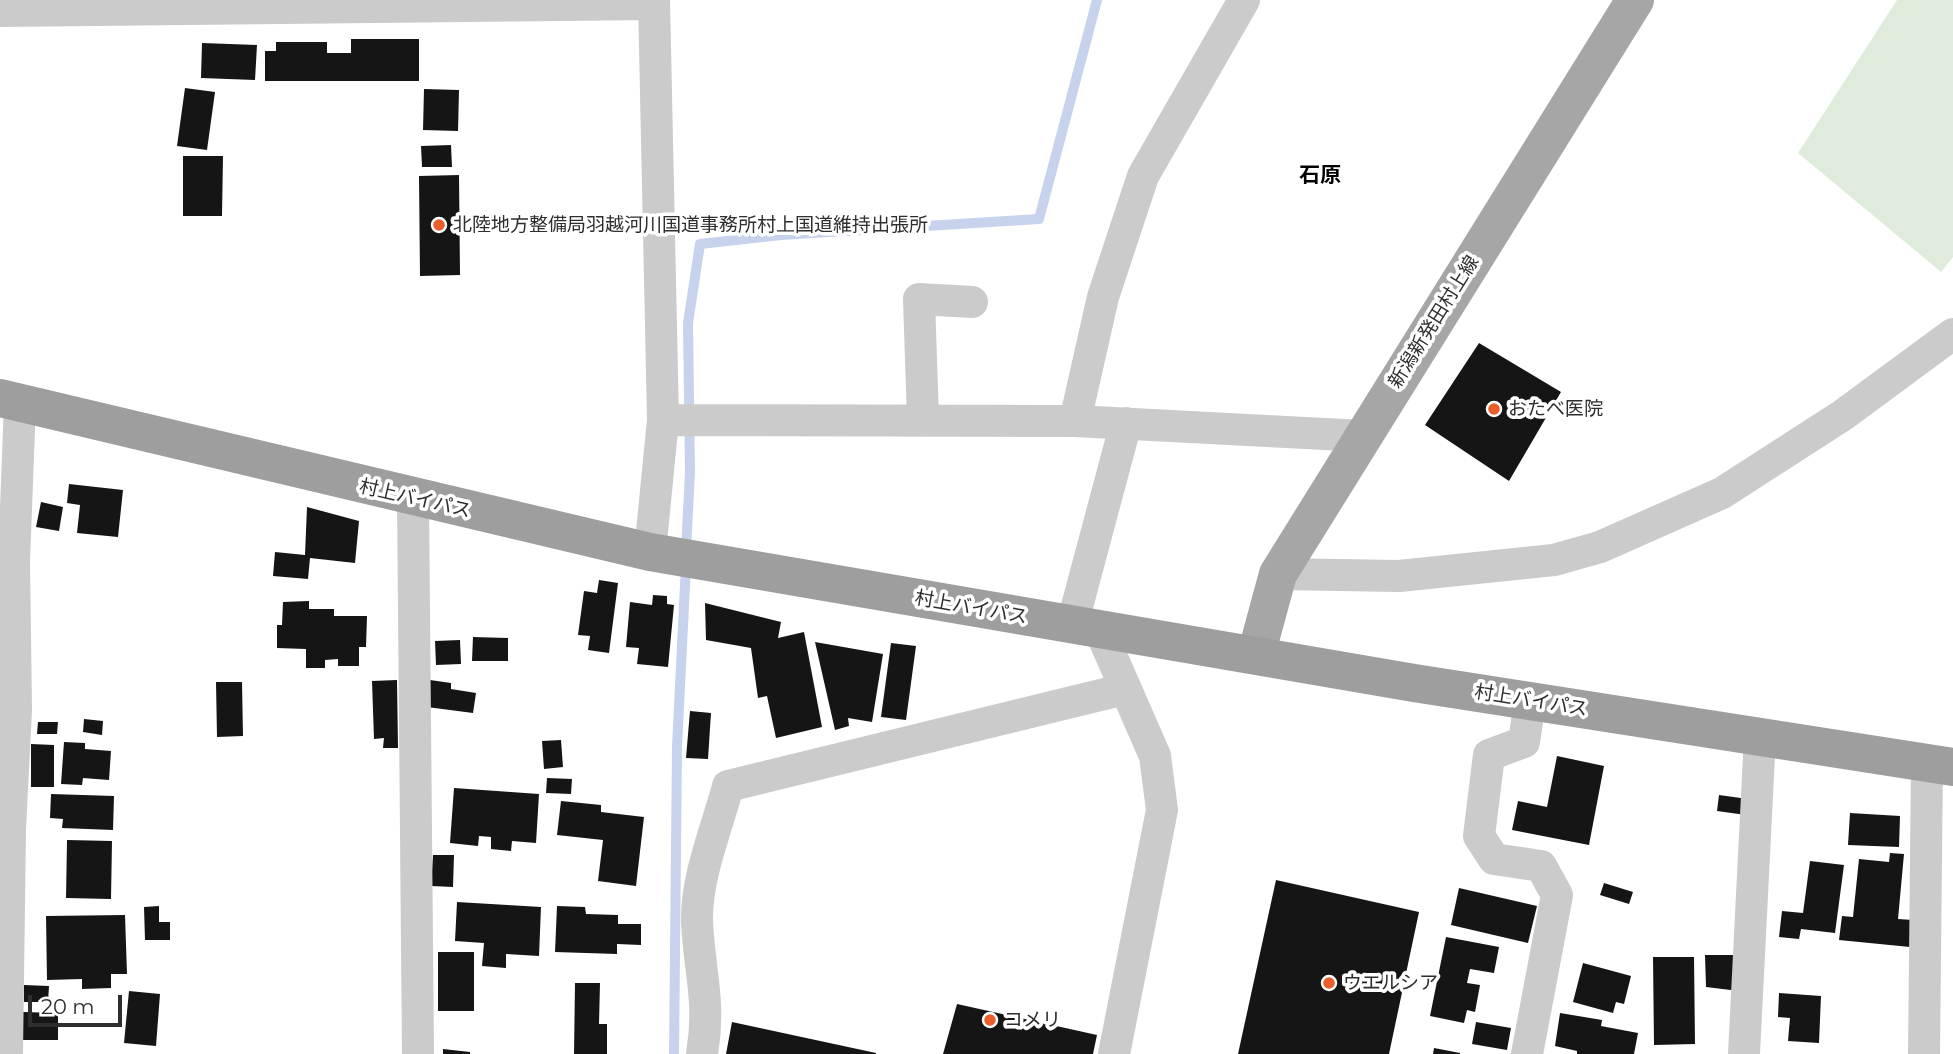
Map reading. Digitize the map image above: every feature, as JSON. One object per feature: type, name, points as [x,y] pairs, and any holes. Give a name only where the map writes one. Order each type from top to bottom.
[{"type":"highway","name":"村上バイパス","points":[[10,401],[414,499],[650,552],[1086,628],[1530,701],[1940,764]]},
{"type":"main road","name":"新潟新発田村上線","points":[[1256,655],[1278,574],[1634,0]]},
{"type":"street","points":[[1075,421],[1103,297],[1143,176],[1244,0]]},
{"type":"street","points":[[0,10],[654,2],[663,420],[650,552]]},
{"type":"street","points":[[923,420],[919,299],[972,302]]},
{"type":"street","points":[[1278,574],[1399,576],[1554,560],[1600,547],[1722,493],[1843,415],[1953,334]]},
{"type":"street","points":[[10,401],[7,561],[16,710],[5,829],[7,1054],[28,1054]]},
{"type":"street","points":[[663,420],[1075,421],[1363,436]]},
{"type":"street","points":[[1114,1054],[1162,810],[1155,756],[1125,689],[1086,628],[1126,423]]},
{"type":"street","points":[[414,499],[418,1054]]},
{"type":"street","points":[[702,1054],[708,1020],[698,911],[700,891],[728,786],[1125,689]]},
{"type":"street","points":[[1527,1054],[1557,895],[1542,866],[1494,859],[1479,836],[1489,755],[1524,742],[1530,701]]},
{"type":"street","points":[[1744,1054],[1760,736]]},
{"type":"street","points":[[1924,1054],[1940,764]]},
{"type":"green space","points":[[1897,0],[1953,0],[1953,257],[1941,272],[1798,153]]},
{"type":"building","points":[[351,39],[419,39],[419,81],[265,81],[265,51],[276,51],[276,42],[327,42],[327,53],[351,53]]},
{"type":"building","points":[[202,43],[257,45],[255,80],[201,78]]},
{"type":"building","points":[[185,88],[215,92],[207,150],[177,146]]},
{"type":"building","points":[[424,89],[459,90],[458,131],[423,130]]},
{"type":"building","points":[[451,145],[452,167],[422,167],[421,146]]},
{"type":"building","points":[[183,156],[223,156],[222,216],[183,216]]},
{"type":"building","name":"北陸地方整備局羽越河川国道事務所村上国道維持出張所","points":[[459,175],[460,275],[420,276],[419,176]]},
{"type":"building","name":"おたべ医院","points":[[1479,343],[1561,392],[1509,481],[1425,425]]},
{"type":"building","points":[[69,484],[123,490],[118,537],[77,533],[80,505],[67,503]]},
{"type":"building","points":[[41,502],[63,507],[59,531],[36,527]]},
{"type":"building","points":[[307,507],[359,521],[355,563],[310,558],[308,579],[273,576],[275,552],[305,555]]},
{"type":"building","points":[[599,580],[618,583],[609,653],[588,650],[590,636],[578,635],[584,591],[597,593]]},
{"type":"building","points":[[653,595],[667,596],[667,604],[674,605],[668,667],[637,664],[639,648],[626,647],[630,602],[652,605]]},
{"type":"building","points":[[309,601],[309,609],[334,609],[334,616],[367,616],[366,647],[359,647],[359,666],[338,666],[338,659],[325,660],[325,668],[306,668],[306,649],[277,648],[277,625],[282,625],[283,602]]},
{"type":"building","points":[[705,603],[781,622],[778,638],[804,632],[822,727],[776,738],[767,696],[758,698],[751,648],[706,640]]},
{"type":"building","points":[[473,637],[508,638],[508,661],[472,661]]},
{"type":"building","points":[[460,640],[461,664],[436,665],[435,641]]},
{"type":"building","points":[[815,642],[883,654],[872,722],[848,718],[849,726],[835,730]]},
{"type":"building","points":[[891,643],[916,646],[906,720],[881,717]]},
{"type":"building","points":[[397,680],[398,748],[383,748],[384,738],[374,739],[372,681]]},
{"type":"building","points":[[430,680],[451,683],[451,689],[476,693],[473,713],[427,707]]},
{"type":"building","points":[[216,682],[242,682],[243,736],[217,737]]},
{"type":"building","points":[[690,711],[711,713],[708,759],[686,758]]},
{"type":"building","points":[[84,719],[103,721],[102,735],[83,732]]},
{"type":"building","points":[[38,722],[58,722],[57,734],[37,734]]},
{"type":"building","points":[[561,740],[563,767],[544,769],[542,741]]},
{"type":"building","points":[[64,742],[85,743],[85,749],[111,751],[109,780],[83,778],[82,785],[61,784]]},
{"type":"building","points":[[31,744],[54,745],[54,787],[31,787]]},
{"type":"building","points":[[1557,756],[1604,766],[1589,845],[1512,830],[1518,801],[1547,807]]},
{"type":"building","points":[[547,778],[572,779],[571,794],[546,793]]},
{"type":"building","points":[[454,788],[539,794],[536,843],[512,841],[511,851],[491,849],[491,837],[479,836],[478,846],[450,843]]},
{"type":"building","points":[[51,794],[114,796],[113,830],[62,828],[63,819],[50,818]]},
{"type":"building","points":[[1719,795],[1748,799],[1746,815],[1717,811]]},
{"type":"building","points":[[561,801],[601,805],[601,812],[644,817],[636,886],[598,881],[603,840],[557,835]]},
{"type":"building","points":[[1850,813],[1900,816],[1899,847],[1848,845]]},
{"type":"building","points":[[67,840],[112,841],[111,899],[66,898]]},
{"type":"building","points":[[1890,853],[1904,854],[1898,919],[1913,920],[1910,947],[1839,940],[1842,916],[1853,917],[1859,859],[1889,862]]},
{"type":"building","points":[[433,855],[454,855],[453,887],[431,886]]},
{"type":"building","points":[[1810,861],[1844,865],[1835,933],[1801,929],[1799,939],[1779,937],[1782,911],[1803,913]]},
{"type":"building","name":"ウエルシア","points":[[1276,880],[1419,912],[1389,1054],[1238,1054]]},
{"type":"building","points":[[1604,883],[1633,892],[1629,904],[1600,895]]},
{"type":"building","points":[[1459,888],[1537,906],[1528,943],[1451,925]]},
{"type":"building","points":[[457,902],[541,907],[539,956],[506,954],[506,968],[482,966],[484,943],[455,941]]},
{"type":"building","points":[[159,906],[159,922],[170,922],[170,940],[145,940],[144,907]]},
{"type":"building","points":[[557,906],[585,907],[586,914],[618,915],[618,924],[641,924],[641,945],[617,944],[617,954],[555,952]]},
{"type":"building","points":[[125,915],[127,974],[111,974],[111,988],[82,989],[82,979],[47,980],[46,916]]},
{"type":"building","points":[[1446,937],[1499,947],[1494,973],[1470,969],[1467,983],[1480,985],[1475,1012],[1467,1010],[1464,1023],[1430,1016]]},
{"type":"building","points":[[438,952],[474,952],[474,1011],[438,1011]]},
{"type":"building","points":[[1705,955],[1739,955],[1739,991],[1706,987]]},
{"type":"building","points":[[1653,957],[1694,957],[1695,1044],[1654,1045]]},
{"type":"building","points":[[1583,963],[1631,976],[1624,1004],[1616,1002],[1613,1013],[1573,1002]]},
{"type":"building","points":[[575,983],[600,983],[599,1024],[607,1024],[607,1054],[574,1054]]},
{"type":"building","points":[[24,985],[49,986],[48,1002],[24,1002]]},
{"type":"building","points":[[129,991],[160,994],[156,1046],[124,1043]]},
{"type":"building","points":[[1779,993],[1821,996],[1819,1043],[1788,1041],[1790,1018],[1778,1017]]},
{"type":"building","name":"コメリ","points":[[957,1004],[1097,1035],[1093,1054],[943,1054]]},
{"type":"building","points":[[23,1012],[58,1013],[58,1040],[23,1040]]},
{"type":"building","points":[[1560,1013],[1602,1020],[1601,1026],[1638,1033],[1634,1054],[1577,1054],[1577,1051],[1555,1046]]},
{"type":"building","points":[[732,1022],[876,1053],[876,1054],[726,1054]]},
{"type":"building","points":[[1476,1022],[1511,1028],[1507,1050],[1472,1044]]},
{"type":"building","points":[[1434,1048],[1460,1053],[1460,1054],[1433,1054]]},
{"type":"building","points":[[443,1049],[470,1052],[470,1054],[443,1054]]},
{"type":"waterway","points":[[686,550],[690,472],[688,323],[700,244],[781,235],[1039,219],[1097,0]]},
{"type":"waterway","points":[[674,1054],[677,747],[686,565]]},
{"type":"place","name":"北陸地方整備局羽越河川国道事務所村上国道維持出張所","points":[[439,225]]},
{"type":"place","name":"おたべ医院","points":[[1494,409]]},
{"type":"place","name":"ウエルシア","points":[[1329,983]]},
{"type":"place","name":"コメリ","points":[[990,1020]]},
{"type":"district","name":"石原","points":[[1320,176]]}]
